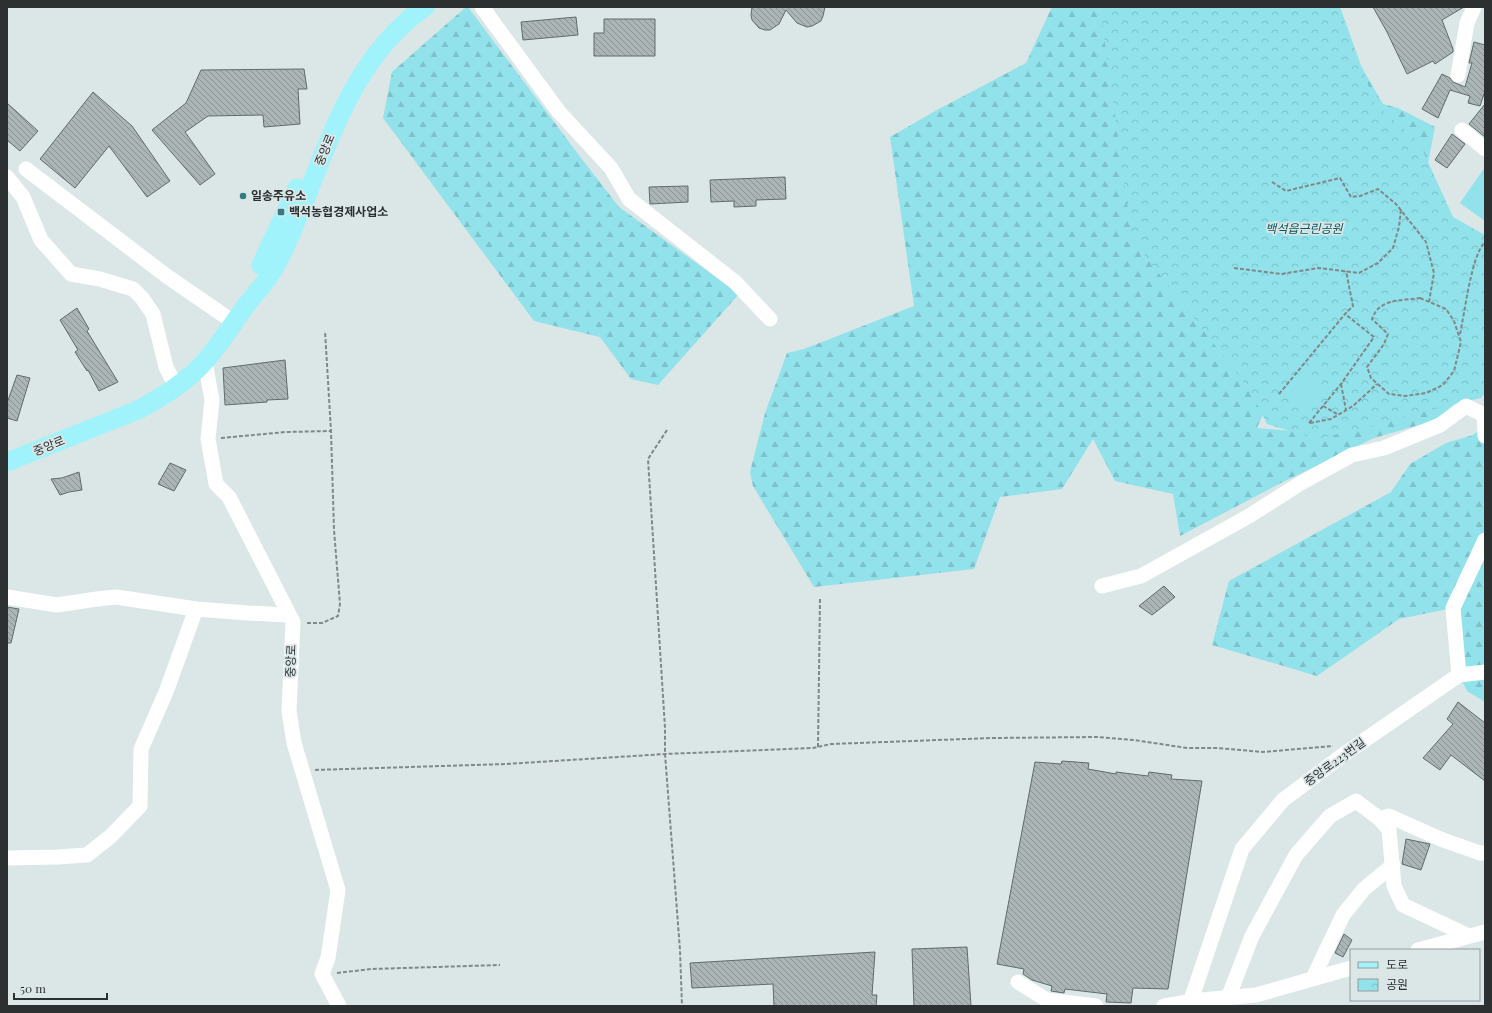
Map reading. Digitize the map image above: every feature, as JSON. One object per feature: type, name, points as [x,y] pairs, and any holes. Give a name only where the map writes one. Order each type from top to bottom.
[{"type":"main road","name":"중앙로","points":[[245,307],[259,271],[349,70],[366,45],[395,14],[405,7]]},
{"type":"main road","name":"중앙로","points":[[7,462],[138,410],[157,400],[176,387],[205,362],[268,278],[280,257],[339,116],[359,78],[375,54],[390,36],[412,15],[425,7]]},
{"type":"street","points":[[482,7],[559,112],[611,168],[630,199],[735,282],[770,319]]},
{"type":"street","points":[[1458,75],[1467,23],[1474,7]]},
{"type":"street","points":[[1462,130],[1485,149]]},
{"type":"street","points":[[26,169],[168,277],[235,323]]},
{"type":"street","points":[[7,177],[23,197],[41,240],[71,274],[100,279],[133,289],[142,298],[153,314],[166,367],[176,387]]},
{"type":"street","name":"중앙로","points":[[205,362],[212,400],[208,439],[216,484],[229,497],[291,619],[289,711],[294,743],[338,890],[328,958],[322,974]]},
{"type":"street","points":[[1102,586],[1141,576],[1249,516],[1301,483],[1352,455],[1384,448],[1440,425],[1466,406],[1484,414],[1485,436]]},
{"type":"street","points":[[1485,540],[1453,608],[1459,675],[1485,672]]},
{"type":"street","points":[[7,597],[57,605],[116,597],[196,609],[291,619]]},
{"type":"street","points":[[7,858],[58,857],[87,854],[111,836],[140,806],[141,749],[166,692],[196,609]]},
{"type":"street","name":"중앙로223번길","points":[[1190,1004],[1242,849],[1283,800],[1343,755],[1459,675]]},
{"type":"street","points":[[1228,998],[1252,936],[1296,855],[1330,816],[1356,801],[1380,819],[1389,830],[1394,886],[1403,905],[1469,936]]},
{"type":"street","points":[[1380,819],[1389,816],[1443,840],[1480,853],[1485,852]]},
{"type":"street","points":[[1313,978],[1343,915],[1364,889],[1392,865]]},
{"type":"street","points":[[1422,949],[1485,932]]},
{"type":"street","points":[[1164,1006],[1256,995],[1350,968]]},
{"type":"street","points":[[322,974],[339,1006]]},
{"type":"street","points":[[1018,982],[1047,1000],[1096,1006]]},
{"type":"path","points":[[1272,182],[1286,191],[1340,178],[1351,197],[1360,196],[1378,189],[1401,209],[1426,242],[1434,273],[1428,302]]},
{"type":"path","points":[[1234,268],[1281,274],[1319,268],[1359,273],[1378,263],[1393,248],[1399,227],[1401,209]]},
{"type":"path","points":[[1459,336],[1474,266],[1480,247],[1485,242]]},
{"type":"path","points":[[1279,394],[1353,306],[1346,271]]},
{"type":"path","points":[[1420,298],[1428,302],[1446,309],[1454,321],[1461,342],[1454,371],[1443,385],[1426,393],[1405,396],[1389,394],[1371,378],[1367,367],[1384,344],[1388,334],[1372,319],[1374,312],[1384,303],[1420,298]]},
{"type":"path","points":[[1345,314],[1374,337],[1341,384],[1309,423],[1331,419],[1354,406],[1377,384]]},
{"type":"path","points":[[291,619],[304,624],[322,623],[338,616],[340,604],[334,530],[331,431],[325,330]]},
{"type":"path","points":[[1341,384],[1346,410]]},
{"type":"path","points":[[1322,406],[1338,415]]},
{"type":"path","points":[[667,430],[648,459],[665,728],[665,754],[680,950],[682,1006]]},
{"type":"path","points":[[208,439],[286,432],[331,431]]},
{"type":"path","points":[[818,747],[820,599]]},
{"type":"path","points":[[302,771],[506,764],[665,754],[818,747],[831,744],[962,739],[1097,738],[1134,740],[1187,748],[1217,748],[1263,752],[1339,745]]},
{"type":"path","points":[[322,974],[371,969],[500,965]]},
{"type":"green space","points":[[466,7],[468,7],[619,207],[739,294],[658,385],[631,379],[600,337],[534,321],[383,118],[392,72]]},
{"type":"green space","points":[[1052,7],[1327,7],[1383,104],[1398,108],[1435,127],[1422,194],[1295,342],[1257,428],[1316,433],[1459,400],[1436,420],[1374,438],[1281,483],[1180,536],[1173,494],[1115,481],[1093,439],[1062,489],[1000,497],[974,569],[814,587],[753,486],[750,472],[765,413],[787,353],[804,349],[914,306],[890,137],[937,110],[1026,63]]},
{"type":"green space","name":"백석읍근린공원","points":[[1100,7],[1340,7],[1375,104],[1419,142],[1453,217],[1485,235],[1485,393],[1481,398],[1317,439],[1267,424],[1250,390],[1132,239]]},
{"type":"green space","points":[[1485,167],[1485,221],[1460,203]]},
{"type":"green space","points":[[1305,376],[1322,392],[1315,401],[1299,385]]},
{"type":"green space","points":[[1296,387],[1313,402],[1305,411],[1288,395]]},
{"type":"green space","points":[[1485,426],[1485,702],[1467,691],[1459,675],[1453,608],[1399,619],[1317,676],[1212,645],[1229,581],[1391,492],[1410,464],[1446,443],[1473,435]]},
{"type":"building","points":[[752,7],[825,7],[821,21],[812,26],[807,27],[797,23],[786,10],[779,24],[770,30],[765,30],[759,28],[752,20]]},
{"type":"building","points":[[1373,7],[1464,7],[1442,20],[1453,52],[1435,64],[1433,61],[1407,74]]},
{"type":"building","points":[[576,17],[578,35],[523,40],[521,22]]},
{"type":"building","points":[[604,19],[655,19],[655,56],[594,56],[594,33],[604,33]]},
{"type":"building","points":[[1474,42],[1485,45],[1485,91],[1480,106],[1468,103],[1470,96],[1450,90],[1438,118],[1422,109],[1442,74],[1450,78],[1453,82],[1465,87],[1472,63],[1469,63]]},
{"type":"building","points":[[304,69],[307,89],[298,89],[300,124],[264,127],[263,115],[208,116],[185,132],[215,174],[200,185],[152,130],[186,103],[201,70]]},
{"type":"building","points":[[93,92],[132,126],[170,181],[147,197],[109,146],[75,188],[40,159]]},
{"type":"building","points":[[7,103],[38,131],[20,151],[7,140]]},
{"type":"building","points":[[1485,104],[1485,137],[1469,124]]},
{"type":"building","points":[[1452,134],[1465,144],[1447,168],[1435,160]]},
{"type":"building","points":[[785,177],[786,199],[756,200],[756,206],[734,207],[734,201],[711,202],[710,180]]},
{"type":"building","points":[[688,186],[688,202],[650,204],[649,187]]},
{"type":"building","points":[[77,308],[89,329],[87,331],[118,382],[99,391],[88,370],[87,371],[75,352],[78,350],[60,320]]},
{"type":"building","points":[[285,360],[288,399],[225,405],[223,368]]},
{"type":"building","points":[[17,375],[30,378],[17,421],[7,418],[7,403]]},
{"type":"building","points":[[170,463],[186,470],[174,491],[158,484]]},
{"type":"building","points":[[79,472],[82,490],[60,495],[51,479],[62,478]]},
{"type":"building","points":[[1164,586],[1175,597],[1152,615],[1139,606]]},
{"type":"building","points":[[7,607],[19,609],[11,643],[7,643]]},
{"type":"building","points":[[1458,702],[1485,723],[1485,781],[1451,755],[1440,770],[1423,758],[1453,724],[1447,719]]},
{"type":"building","points":[[1062,761],[1089,763],[1088,769],[1116,774],[1116,772],[1148,776],[1149,772],[1172,775],[1171,779],[1202,781],[1168,989],[1133,988],[1131,1003],[1106,1002],[1107,994],[1065,989],[1064,993],[1051,991],[1052,986],[1032,980],[1023,974],[1024,969],[997,964],[1035,762],[1061,764]]},
{"type":"building","points":[[1406,839],[1430,844],[1421,870],[1402,864]]},
{"type":"building","points":[[1344,934],[1352,940],[1343,957],[1335,953]]},
{"type":"building","points":[[967,947],[971,1006],[914,1006],[912,949]]},
{"type":"building","points":[[875,952],[872,995],[877,995],[876,1006],[774,1006],[773,984],[692,988],[690,963]]},
{"type":"place","name":"일송주유소","points":[[243,196]]},
{"type":"place","name":"백석농협경제사업소","points":[[281,212]]}]
